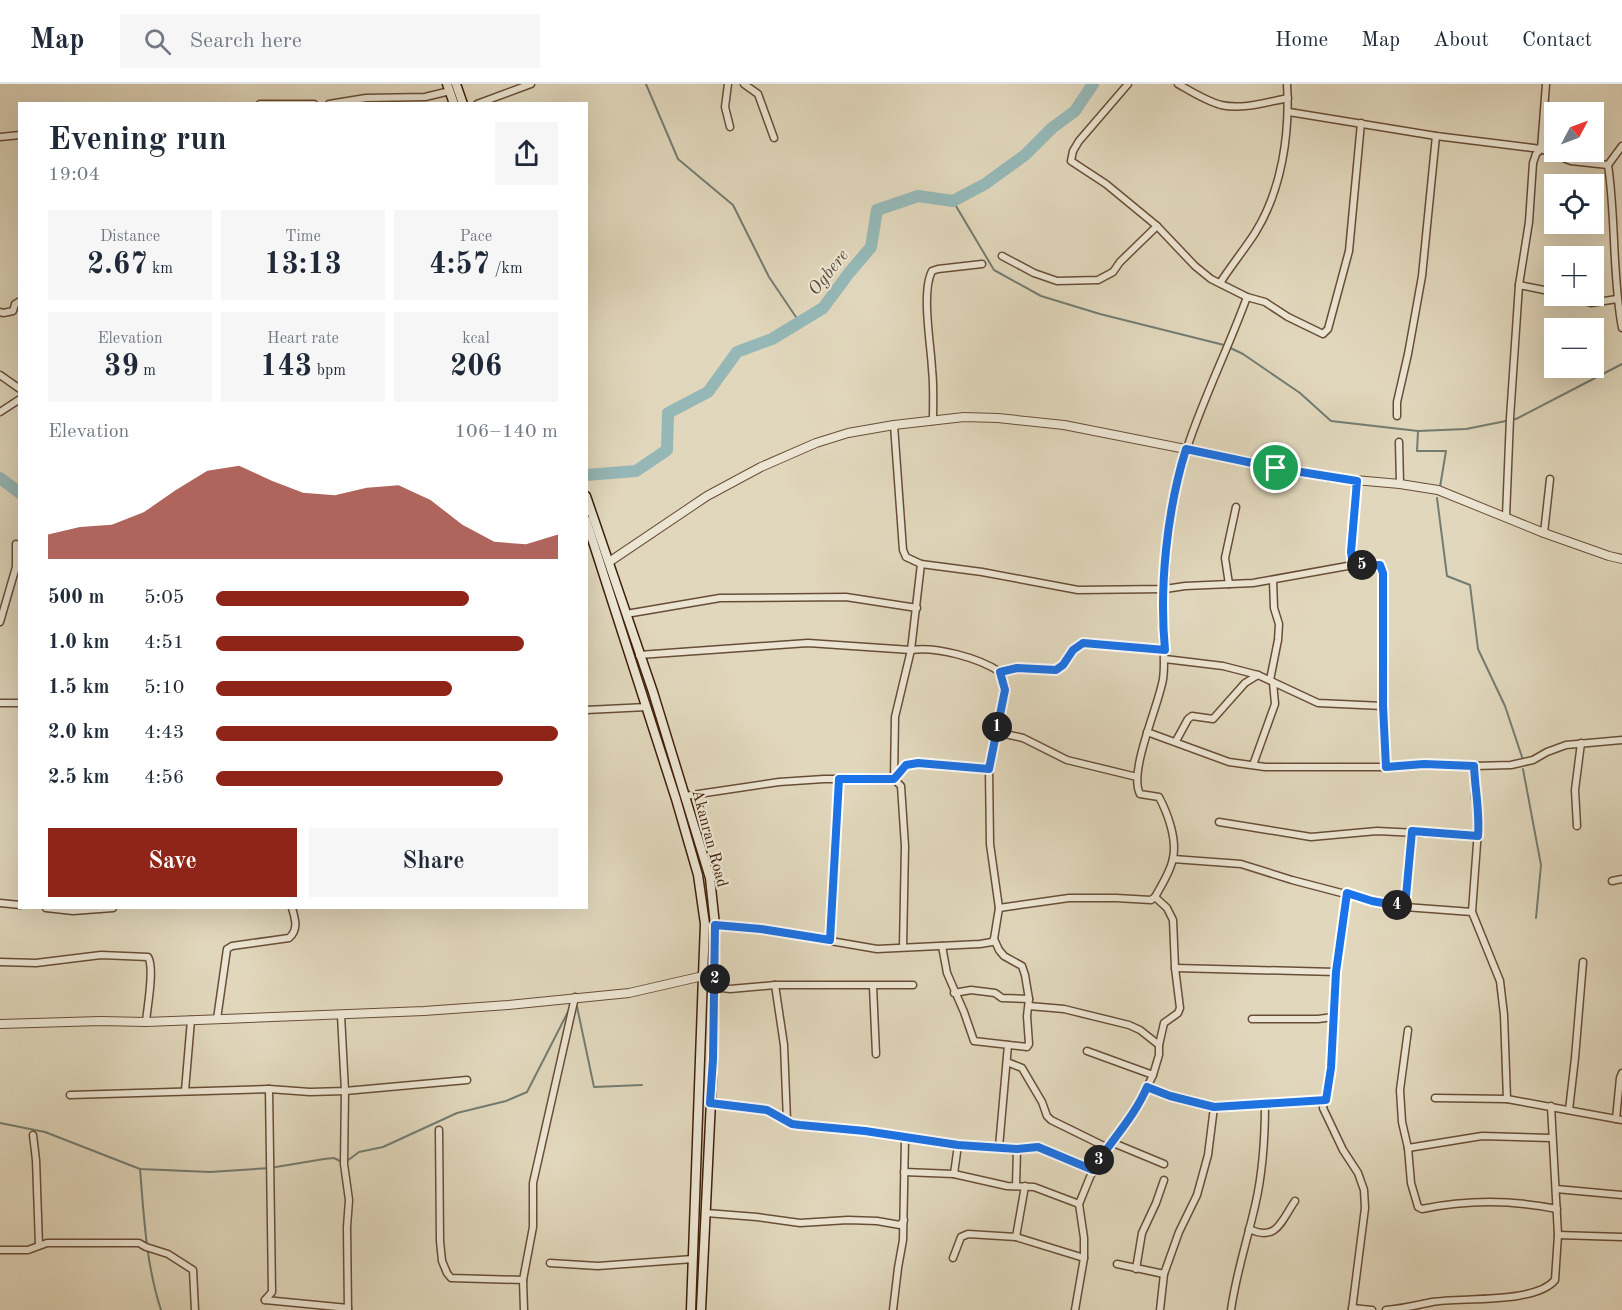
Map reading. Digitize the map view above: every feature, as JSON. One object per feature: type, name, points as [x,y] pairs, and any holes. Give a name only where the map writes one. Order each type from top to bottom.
[{"type":"main road","points":[[451,86],[454,102]]},
{"type":"main road","points":[[451,86],[462,102]]},
{"type":"main road","name":"Akanran Road","points":[[588,502],[710,878],[715,925],[714,1011],[703,1310]]},
{"type":"main road","name":"Akanran Road","points":[[588,526],[647,707],[698,875],[705,924],[691,1310]]},
{"type":"main road","points":[[702,1009],[714,1011]]},
{"type":"street","points":[[482,102],[531,84]]},
{"type":"street","points":[[728,84],[725,106],[729,127]]},
{"type":"street","points":[[744,84],[758,94],[774,138]]},
{"type":"street","points":[[1128,84],[1079,141],[1073,150],[1071,161],[1106,184],[1157,226],[1195,266],[1220,283],[1247,297],[1265,302],[1288,317],[1323,334],[1328,329],[1349,251],[1361,123]]},
{"type":"street","points":[[1178,84],[1211,102],[1224,106],[1246,106],[1288,98]]},
{"type":"street","points":[[1220,283],[1256,231],[1276,188],[1289,112],[1287,84]]},
{"type":"street","points":[[1506,517],[1519,285],[1529,222],[1533,162],[1541,149],[1546,84]]},
{"type":"street","points":[[366,101],[409,99],[451,86]]},
{"type":"street","points":[[1289,112],[1436,136],[1541,149],[1571,161],[1608,165]]},
{"type":"street","points":[[0,137],[18,135]]},
{"type":"street","points":[[1397,416],[1397,402],[1422,276],[1436,136]]},
{"type":"street","points":[[1622,146],[1608,165],[1616,208],[1617,299],[1622,328]]},
{"type":"street","points":[[1002,256],[1034,273],[1057,281],[1098,280],[1113,272],[1120,262],[1157,226]]},
{"type":"street","points":[[933,421],[933,372],[927,296],[929,276],[932,271],[938,269],[982,264]]},
{"type":"street","points":[[1519,285],[1544,290]]},
{"type":"street","points":[[999,908],[1069,898],[1151,900],[1155,897],[1173,859],[1168,817],[1163,804],[1159,797],[1140,794],[1137,777],[1147,732],[1163,681],[1165,650],[1162,615],[1169,522],[1177,478],[1186,449],[1247,297]]},
{"type":"street","points":[[1604,301],[1617,299]]},
{"type":"street","points":[[0,312],[13,310],[18,302]]},
{"type":"street","points":[[0,375],[18,388]]},
{"type":"street","points":[[0,412],[18,400]]},
{"type":"street","points":[[609,562],[707,496],[760,467],[816,443],[894,425],[964,417],[1064,425],[1276,468],[1357,481],[1438,490],[1544,533],[1622,559]]},
{"type":"street","points":[[894,425],[903,550],[906,557],[921,564],[982,572],[1078,590],[1164,589],[1229,584],[1273,580],[1353,566],[1380,565],[1383,573],[1383,706],[1386,767]]},
{"type":"street","points":[[1399,442],[1400,484]]},
{"type":"street","points":[[1544,533],[1550,479]]},
{"type":"street","points":[[1353,566],[1351,552],[1357,481]]},
{"type":"street","points":[[1229,584],[1225,558],[1236,507]]},
{"type":"street","points":[[0,622],[16,567],[16,544]]},
{"type":"street","points":[[894,779],[896,717],[911,650],[921,564]]},
{"type":"street","points":[[1253,765],[1275,704],[1271,681],[1279,624],[1274,608],[1273,580]]},
{"type":"street","points":[[626,614],[720,598],[846,597],[917,608]]},
{"type":"street","points":[[639,655],[808,643],[911,650],[921,648],[969,658],[988,664],[1000,672],[1005,690],[989,769],[990,844],[999,908],[994,939],[1004,956],[1022,966],[1029,1003],[1029,1044],[1027,1047],[974,1041],[947,973],[942,946]]},
{"type":"street","points":[[1000,672],[1017,668],[1056,670],[1063,665],[1073,650],[1083,643],[1165,650]]},
{"type":"street","points":[[1165,659],[1223,666],[1258,675],[1318,703],[1383,706]]},
{"type":"street","points":[[1176,741],[1188,719],[1192,716],[1213,719],[1245,683],[1258,675]]},
{"type":"street","points":[[1275,694],[1285,687]]},
{"type":"street","points":[[0,703],[18,703]]},
{"type":"street","points":[[588,710],[647,707]]},
{"type":"street","points":[[996,732],[1023,738],[1068,760],[1137,777]]},
{"type":"street","points":[[1147,732],[1229,762],[1294,768],[1386,767],[1424,764],[1474,766],[1522,763],[1566,745],[1622,740]]},
{"type":"street","points":[[1577,826],[1575,790],[1581,743]]},
{"type":"street","points":[[894,779],[906,765],[918,763],[989,769]]},
{"type":"street","points":[[1474,766],[1475,798],[1479,816],[1472,912],[1500,981],[1504,1015],[1507,1099]]},
{"type":"street","points":[[830,940],[839,779]]},
{"type":"street","points":[[685,796],[779,782],[894,779],[901,786],[905,846],[903,947]]},
{"type":"street","points":[[1219,822],[1311,837],[1377,831],[1478,836]]},
{"type":"street","points":[[1405,907],[1412,831]]},
{"type":"street","points":[[1173,859],[1241,864],[1372,901],[1405,907],[1472,912]]},
{"type":"street","points":[[1612,881],[1622,879]]},
{"type":"street","points":[[1347,893],[1336,972],[1331,1068],[1323,1108],[1365,1190],[1365,1208],[1352,1309],[1372,1310]]},
{"type":"street","points":[[1075,1310],[1084,1258],[1084,1238],[1079,1204],[1093,1170],[1109,1144],[1134,1113],[1153,1075],[1164,1023],[1178,1013],[1180,1008],[1175,968],[1173,920],[1167,909],[1155,897]]},
{"type":"street","points":[[0,903],[18,905]]},
{"type":"street","points":[[55,909],[73,911],[100,909]]},
{"type":"street","points":[[217,1019],[227,949],[232,946],[290,938],[295,933],[296,926],[292,909]]},
{"type":"street","points":[[715,925],[761,929],[877,949],[980,944],[992,942],[994,939]]},
{"type":"street","points":[[0,962],[6,964],[36,963],[101,955],[148,957],[151,961],[146,1022]]},
{"type":"street","points":[[1569,1110],[1583,962]]},
{"type":"street","points":[[1175,968],[1336,972]]},
{"type":"street","points":[[0,1024],[146,1022],[424,1011],[629,993],[703,976]]},
{"type":"street","points":[[775,985],[784,1046],[787,1121]]},
{"type":"street","points":[[714,987],[730,989],[775,985],[913,985]]},
{"type":"street","points":[[873,986],[876,1054]]},
{"type":"street","points":[[954,993],[971,990],[995,993],[1002,998],[1064,1009],[1129,1025],[1140,1030],[1159,1045]]},
{"type":"street","points":[[524,1310],[523,1280],[533,1227],[533,1183],[575,997]]},
{"type":"street","points":[[269,1089],[272,1292],[265,1300],[348,1309],[349,1200],[344,1164],[345,1091],[341,1015]]},
{"type":"street","points":[[1252,1019],[1333,1017]]},
{"type":"street","points":[[185,1091],[191,1020]]},
{"type":"street","points":[[1408,1030],[1400,1090],[1402,1122],[1416,1202],[1422,1209],[1466,1202],[1532,1204],[1557,1209]]},
{"type":"street","points":[[999,1147],[1008,1045]]},
{"type":"street","points":[[1087,1051],[1153,1075]]},
{"type":"street","points":[[1007,1062],[1022,1068],[1051,1120],[1164,1164]]},
{"type":"street","points":[[1435,1098],[1507,1099],[1619,1120],[1622,1073]]},
{"type":"street","points":[[70,1095],[269,1089],[310,1092],[345,1091],[467,1080]]},
{"type":"street","points":[[1147,1087],[1170,1096],[1214,1107],[1326,1100]]},
{"type":"street","points":[[710,1103],[767,1110],[800,1125],[865,1131],[958,1145],[1017,1149],[1038,1147],[1093,1170]]},
{"type":"street","points":[[1231,1310],[1241,1258],[1256,1204],[1265,1146],[1265,1104]]},
{"type":"street","points":[[1386,1310],[1433,1302],[1511,1297],[1545,1289],[1555,1280],[1558,1235],[1551,1106]]},
{"type":"street","points":[[1160,1310],[1164,1274],[1179,1232],[1197,1195],[1208,1155],[1214,1107]]},
{"type":"street","points":[[439,1130],[440,1241],[442,1261],[447,1273],[451,1278],[523,1280]]},
{"type":"street","points":[[33,1134],[39,1245]]},
{"type":"street","points":[[1408,1148],[1482,1136],[1551,1138]]},
{"type":"street","points":[[893,1310],[904,1221],[905,1138]]},
{"type":"street","points":[[954,1174],[958,1145]]},
{"type":"street","points":[[1016,1186],[1017,1149]]},
{"type":"street","points":[[904,1172],[954,1174],[1038,1188],[1079,1204]]},
{"type":"street","points":[[1136,1269],[1139,1242],[1164,1180]]},
{"type":"street","points":[[1016,1236],[1025,1186]]},
{"type":"street","points":[[1556,1189],[1622,1195]]},
{"type":"street","points":[[1249,1229],[1260,1234],[1269,1234],[1275,1230],[1295,1201]]},
{"type":"street","points":[[706,1213],[800,1223],[848,1220],[900,1225],[904,1221]]},
{"type":"street","points":[[953,1258],[964,1234],[1016,1236],[1084,1258]]},
{"type":"street","points":[[1558,1235],[1622,1237]]},
{"type":"street","points":[[0,1250],[28,1250],[47,1243],[139,1243],[168,1254],[194,1272],[195,1310]]},
{"type":"street","points":[[550,1263],[598,1266],[693,1259]]},
{"type":"street","points":[[1116,1264],[1164,1274]]},
{"type":"waterway","points":[[646,84],[678,159],[733,205],[769,277],[800,323]]},
{"type":"waterway","name":"Ogbere","points":[[588,475],[636,471],[667,450],[668,413],[708,392],[737,352],[772,339],[823,308],[871,247],[877,210],[918,196],[953,201],[985,184],[1025,155],[1052,128],[1075,111],[1093,84]]},
{"type":"waterway","points":[[953,201],[994,270],[1041,296],[1100,314],[1224,345],[1243,354],[1300,393],[1331,421],[1418,431],[1466,429],[1516,419],[1622,364]]},
{"type":"waterway","points":[[1418,431],[1417,451],[1446,451],[1440,487]]},
{"type":"waterway","name":"Ogbere","points":[[0,478],[18,492]]},
{"type":"waterway","points":[[1437,498],[1447,576],[1470,585],[1478,649],[1505,706],[1523,760]]},
{"type":"waterway","points":[[1523,769],[1541,865],[1536,918]]},
{"type":"waterway","points":[[576,1002],[594,1087],[642,1085]]},
{"type":"waterway","points":[[347,1161],[359,1152],[383,1147],[457,1113],[506,1101],[527,1092],[571,1006]]},
{"type":"waterway","points":[[0,1123],[45,1132],[140,1169],[210,1172],[270,1168],[334,1158],[342,1162]]},
{"type":"waterway","points":[[140,1169],[149,1258],[161,1310]]},
{"type":"route","points":[[1186,449],[1276,468],[1357,481],[1351,552],[1353,566],[1380,565],[1383,573],[1383,706],[1386,767],[1424,764],[1474,766],[1475,798],[1479,816],[1478,836],[1412,831],[1405,907],[1372,901],[1347,893],[1336,972],[1331,1068],[1326,1100],[1214,1107],[1170,1096],[1147,1087],[1134,1113],[1106,1147],[1093,1170],[1038,1147],[1017,1149],[958,1145],[865,1131],[792,1124],[767,1110],[710,1103],[715,925],[761,929],[830,940],[839,779],[894,779],[906,765],[918,763],[989,769],[1005,690],[1000,672],[1017,668],[1056,670],[1063,665],[1077,646],[1083,643],[1165,650],[1162,615],[1169,522],[1177,478],[1186,449]]}]
